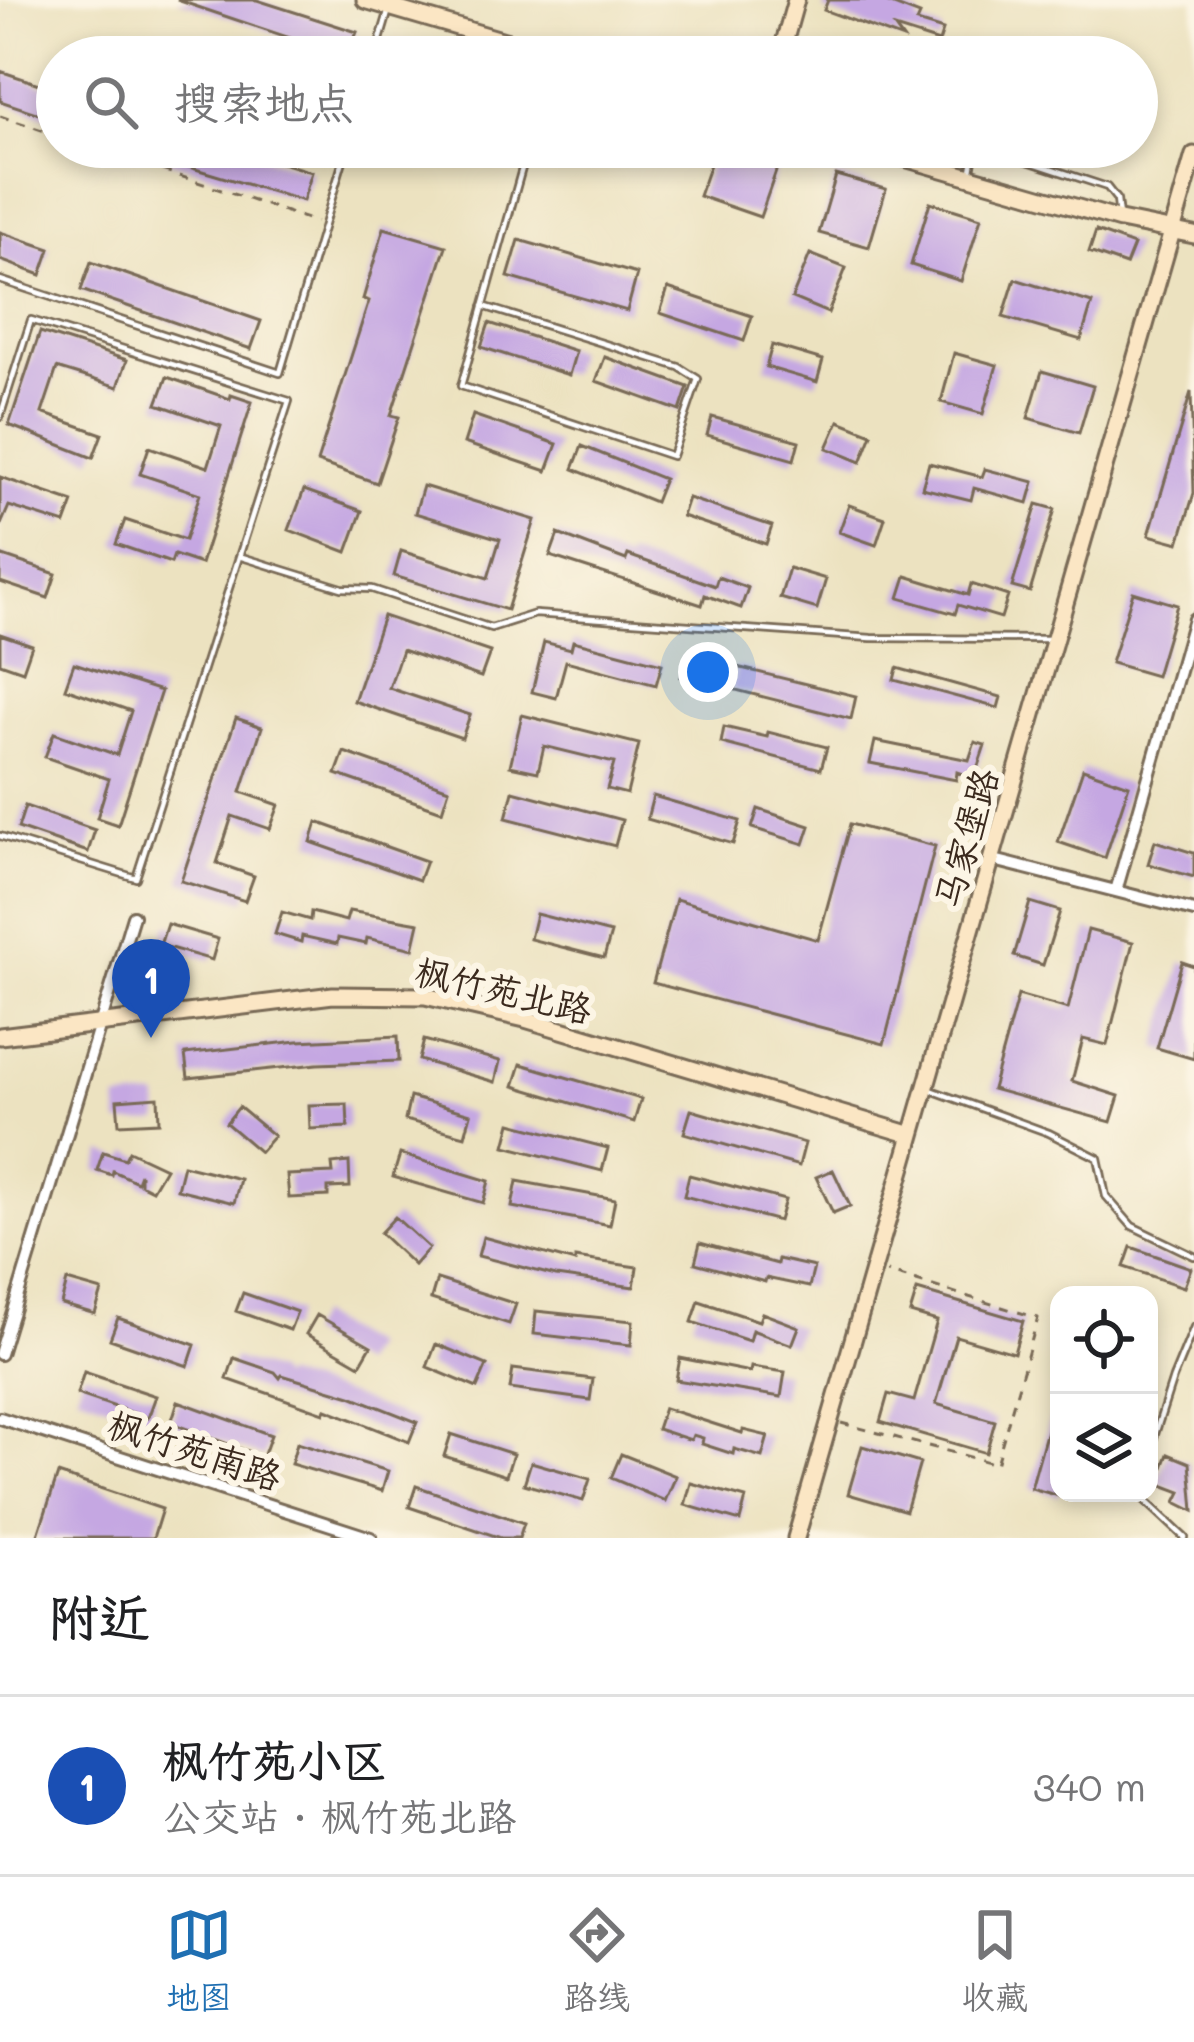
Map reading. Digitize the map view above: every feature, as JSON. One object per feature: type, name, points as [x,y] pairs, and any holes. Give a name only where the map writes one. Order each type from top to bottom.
[{"type":"main road","points":[[365,0],[488,36]]},
{"type":"main road","points":[[786,36],[796,0]]},
{"type":"main road","name":"马家堡路","points":[[796,1538],[1194,155]]},
{"type":"main road","points":[[939,168],[1194,236]]},
{"type":"main road","points":[[1172,230],[1194,224]]},
{"type":"main road","name":"枫竹苑北路","points":[[0,1036],[333,995],[425,997],[525,1019],[912,1135]]},
{"type":"street","points":[[1116,891],[1194,619]]},
{"type":"street","points":[[990,860],[1194,911]]},
{"type":"street","points":[[0,1354],[133,916]]},
{"type":"street","name":"枫竹苑南路","points":[[0,1418],[371,1538]]},
{"type":"lane","points":[[381,36],[390,7]]},
{"type":"lane","points":[[0,280],[280,374],[341,168]]},
{"type":"lane","points":[[484,306],[679,367],[698,379],[672,456],[461,386],[522,168]]},
{"type":"lane","points":[[970,177],[972,168]]},
{"type":"lane","points":[[1049,168],[1107,187],[1118,200],[1120,220]]},
{"type":"lane","points":[[0,417],[31,320],[289,401],[136,878],[0,836]]},
{"type":"lane","points":[[242,557],[342,588],[372,589],[491,628],[535,614],[872,638],[1054,639]]},
{"type":"lane","points":[[925,1088],[1049,1133],[1098,1158],[1106,1196],[1132,1226],[1194,1256]]},
{"type":"lane","points":[[1158,1425],[1194,1327]]},
{"type":"lane","points":[[1147,1502],[1185,1538]]},
{"type":"path","points":[[0,116],[36,128]]},
{"type":"path","points":[[157,168],[324,224]]},
{"type":"path","points":[[831,1420],[996,1464],[1038,1318],[874,1268]]},
{"type":"building","points":[[177,0],[257,0],[357,32],[355,36],[284,36]]},
{"type":"building","points":[[828,0],[881,0],[920,15],[917,22],[943,30],[941,36],[920,36],[895,28],[901,36],[895,36],[824,10]]},
{"type":"building","points":[[0,71],[36,83],[36,113],[0,101]]},
{"type":"building","points":[[192,168],[299,168],[312,172],[303,201]]},
{"type":"building","points":[[709,168],[777,168],[760,217],[699,196]]},
{"type":"building","points":[[836,175],[886,189],[869,247],[819,233]]},
{"type":"building","points":[[930,202],[981,218],[961,281],[911,265]]},
{"type":"building","points":[[384,228],[446,246],[391,415],[399,417],[377,483],[317,462],[369,301],[363,299]]},
{"type":"building","points":[[1096,231],[1134,245],[1126,265],[1089,252]]},
{"type":"building","points":[[0,232],[50,249],[41,275],[0,260]]},
{"type":"building","points":[[519,240],[637,274],[627,311],[508,277]]},
{"type":"building","points":[[810,254],[846,268],[828,313],[792,298]]},
{"type":"building","points":[[91,262],[261,321],[251,349],[81,290]]},
{"type":"building","points":[[1015,279],[1092,303],[1081,340],[1003,317]]},
{"type":"building","points":[[668,288],[752,316],[744,341],[660,313]]},
{"type":"building","points":[[489,323],[576,351],[569,375],[481,347]]},
{"type":"building","points":[[40,332],[127,360],[118,387],[57,368],[42,413],[102,434],[93,458],[9,425]]},
{"type":"building","points":[[772,345],[823,360],[817,382],[766,367]]},
{"type":"building","points":[[954,353],[997,365],[983,414],[941,402]]},
{"type":"building","points":[[605,357],[688,387],[680,411],[596,381]]},
{"type":"building","points":[[1042,371],[1093,386],[1079,433],[1028,418]]},
{"type":"building","points":[[167,377],[252,402],[201,564],[174,555],[171,563],[116,544],[125,520],[185,540],[200,494],[140,474],[149,447],[208,467],[221,426],[157,404]]},
{"type":"building","points":[[1191,392],[1194,493],[1179,543],[1149,535]]},
{"type":"building","points":[[473,415],[557,444],[547,471],[464,443]]},
{"type":"building","points":[[712,417],[799,441],[794,460],[707,435]]},
{"type":"building","points":[[839,421],[872,434],[861,462],[827,448]]},
{"type":"building","points":[[582,446],[664,479],[655,502],[573,469]]},
{"type":"building","points":[[929,463],[982,477],[985,469],[1034,482],[1028,503],[974,488],[971,500],[922,488]]},
{"type":"building","points":[[0,477],[73,502],[65,524],[9,506],[0,527]]},
{"type":"building","points":[[423,486],[535,520],[507,610],[394,576],[401,551],[488,578],[500,539],[415,513]]},
{"type":"building","points":[[304,490],[362,511],[347,552],[289,530]]},
{"type":"building","points":[[688,498],[772,526],[766,544],[682,516]]},
{"type":"building","points":[[1037,504],[1055,509],[1030,592],[1012,587]]},
{"type":"building","points":[[849,505],[885,518],[876,545],[839,532]]},
{"type":"building","points":[[558,534],[715,586],[718,577],[748,588],[741,608],[705,595],[702,605],[550,556]]},
{"type":"building","points":[[0,555],[56,574],[48,598],[0,582]]},
{"type":"building","points":[[789,568],[826,579],[817,609],[780,598]]},
{"type":"building","points":[[906,576],[968,595],[971,584],[1008,596],[1001,618],[958,605],[955,614],[899,598]]},
{"type":"building","points":[[1133,592],[1177,605],[1156,676],[1111,663]]},
{"type":"building","points":[[383,616],[490,652],[481,677],[402,650],[389,688],[470,715],[462,738],[354,701]]},
{"type":"building","points":[[0,634],[32,645],[23,671],[0,663]]},
{"type":"building","points":[[573,641],[662,664],[656,685],[566,661],[556,698],[532,692],[544,642],[571,649]]},
{"type":"building","points":[[687,655],[720,663],[715,685],[681,677]]},
{"type":"building","points":[[74,663],[161,691],[118,825],[97,818],[109,779],[45,757],[54,733],[117,755],[131,711],[65,688]]},
{"type":"building","points":[[737,667],[856,696],[851,719],[732,689]]},
{"type":"building","points":[[897,668],[1001,697],[998,708],[894,680]]},
{"type":"building","points":[[522,715],[639,744],[627,794],[607,789],[614,763],[544,746],[538,772],[510,766]]},
{"type":"building","points":[[236,718],[262,727],[241,792],[279,805],[270,829],[232,816],[217,863],[254,876],[245,901],[181,881]]},
{"type":"building","points":[[724,727],[827,747],[821,769],[721,743]]},
{"type":"building","points":[[875,741],[969,760],[975,742],[985,745],[974,778],[957,772],[956,780],[870,763]]},
{"type":"building","points":[[344,752],[449,789],[442,811],[336,774]]},
{"type":"building","points":[[1083,769],[1129,785],[1105,858],[1058,842]]},
{"type":"building","points":[[513,791],[622,820],[615,846],[506,818]]},
{"type":"building","points":[[653,796],[740,821],[733,844],[647,819]]},
{"type":"building","points":[[25,806],[95,830],[88,852],[18,828]]},
{"type":"building","points":[[758,809],[810,826],[804,844],[752,828]]},
{"type":"building","points":[[317,822],[426,861],[419,880],[311,842]]},
{"type":"building","points":[[850,824],[935,846],[884,1044],[653,983],[676,899],[818,940]]},
{"type":"building","points":[[1155,841],[1194,853],[1194,877],[1148,864]]},
{"type":"building","points":[[1030,902],[1060,911],[1043,965],[1014,956]]},
{"type":"building","points":[[349,911],[419,923],[413,949],[367,938],[366,944],[338,938],[337,944],[302,936],[301,942],[275,934],[282,912],[310,920],[311,912],[346,921]]},
{"type":"building","points":[[536,914],[611,933],[604,958],[530,939]]},
{"type":"building","points":[[167,924],[218,939],[212,960],[160,945]]},
{"type":"building","points":[[1088,930],[1133,942],[1107,1045],[1083,1039],[1072,1081],[1119,1096],[1111,1122],[992,1089],[1018,995],[1068,1009]]},
{"type":"building","points":[[1182,962],[1194,966],[1194,1059],[1157,1048]]},
{"type":"building","points":[[398,1036],[399,1061],[188,1078],[185,1054]]},
{"type":"building","points":[[424,1040],[500,1061],[495,1082],[419,1060]]},
{"type":"building","points":[[521,1064],[641,1099],[634,1122],[514,1086]]},
{"type":"building","points":[[158,1097],[159,1122],[119,1124],[117,1100]]},
{"type":"building","points":[[410,1097],[471,1114],[465,1136],[405,1120]]},
{"type":"building","points":[[347,1104],[348,1127],[310,1129],[309,1105]]},
{"type":"building","points":[[239,1107],[274,1136],[260,1152],[226,1123]]},
{"type":"building","points":[[691,1110],[805,1143],[799,1166],[684,1133]]},
{"type":"building","points":[[511,1123],[608,1148],[602,1171],[505,1146]]},
{"type":"building","points":[[129,1151],[165,1168],[152,1190],[140,1184],[140,1174],[137,1182],[113,1171],[112,1175],[97,1170],[103,1152],[125,1159]]},
{"type":"building","points":[[400,1154],[489,1181],[483,1203],[393,1177]]},
{"type":"building","points":[[349,1162],[350,1187],[328,1188],[328,1196],[289,1198],[287,1175],[333,1173],[332,1164]]},
{"type":"building","points":[[183,1165],[240,1179],[234,1203],[177,1189]]},
{"type":"building","points":[[833,1170],[850,1206],[833,1213],[816,1177]]},
{"type":"building","points":[[689,1175],[785,1200],[779,1221],[684,1196]]},
{"type":"building","points":[[517,1181],[615,1199],[610,1225],[512,1207]]},
{"type":"building","points":[[395,1217],[429,1248],[414,1265],[380,1233]]},
{"type":"building","points":[[483,1237],[575,1262],[575,1258],[637,1267],[634,1287],[556,1276],[478,1256]]},
{"type":"building","points":[[700,1243],[777,1264],[778,1259],[814,1267],[809,1287],[766,1278],[765,1282],[695,1263]]},
{"type":"building","points":[[1131,1247],[1191,1268],[1184,1287],[1124,1267]]},
{"type":"building","points":[[437,1279],[516,1304],[509,1324],[431,1299]]},
{"type":"building","points":[[67,1281],[102,1291],[95,1314],[61,1304]]},
{"type":"building","points":[[917,1290],[1023,1321],[1014,1353],[956,1336],[936,1404],[995,1421],[986,1453],[880,1422],[888,1394],[914,1401],[937,1321],[910,1313]]},
{"type":"building","points":[[243,1293],[297,1312],[290,1330],[236,1311]]},
{"type":"building","points":[[699,1301],[759,1321],[762,1313],[799,1327],[792,1345],[752,1330],[749,1341],[692,1322]]},
{"type":"building","points":[[536,1311],[633,1321],[631,1345],[534,1334]]},
{"type":"building","points":[[317,1315],[371,1346],[360,1365],[306,1334]]},
{"type":"building","points":[[118,1318],[195,1345],[188,1366],[110,1339]]},
{"type":"building","points":[[436,1344],[487,1365],[477,1388],[427,1367]]},
{"type":"building","points":[[234,1358],[280,1378],[351,1396],[417,1422],[409,1442],[326,1409],[324,1413],[227,1379]]},
{"type":"building","points":[[680,1358],[750,1372],[751,1367],[785,1372],[781,1397],[676,1380]]},
{"type":"building","points":[[513,1369],[593,1379],[590,1400],[510,1389]]},
{"type":"building","points":[[84,1372],[156,1396],[148,1418],[77,1394]]},
{"type":"building","points":[[178,1401],[271,1435],[263,1457],[171,1423]]},
{"type":"building","points":[[664,1408],[742,1433],[768,1436],[762,1457],[734,1449],[733,1454],[702,1444],[703,1438],[693,1435],[691,1440],[657,1429]]},
{"type":"building","points":[[1050,1420],[1050,1493],[1031,1488]]},
{"type":"building","points":[[451,1434],[513,1454],[506,1476],[444,1456]]},
{"type":"building","points":[[297,1443],[388,1471],[382,1491],[291,1464]]},
{"type":"building","points":[[862,1446],[920,1463],[906,1511],[848,1494]]},
{"type":"building","points":[[621,1454],[676,1476],[665,1501],[611,1478]]},
{"type":"building","points":[[1168,1454],[1190,1463],[1194,1511],[1176,1502],[1181,1492],[1158,1480]]},
{"type":"building","points":[[531,1462],[590,1479],[583,1501],[524,1484]]},
{"type":"building","points":[[58,1474],[162,1509],[153,1538],[37,1538]]},
{"type":"building","points":[[691,1483],[746,1498],[740,1521],[685,1505]]},
{"type":"building","points":[[416,1486],[524,1523],[519,1538],[501,1538],[409,1507]]},
{"type":"place","name":"枫竹苑小区","points":[[151,1038]]}]
